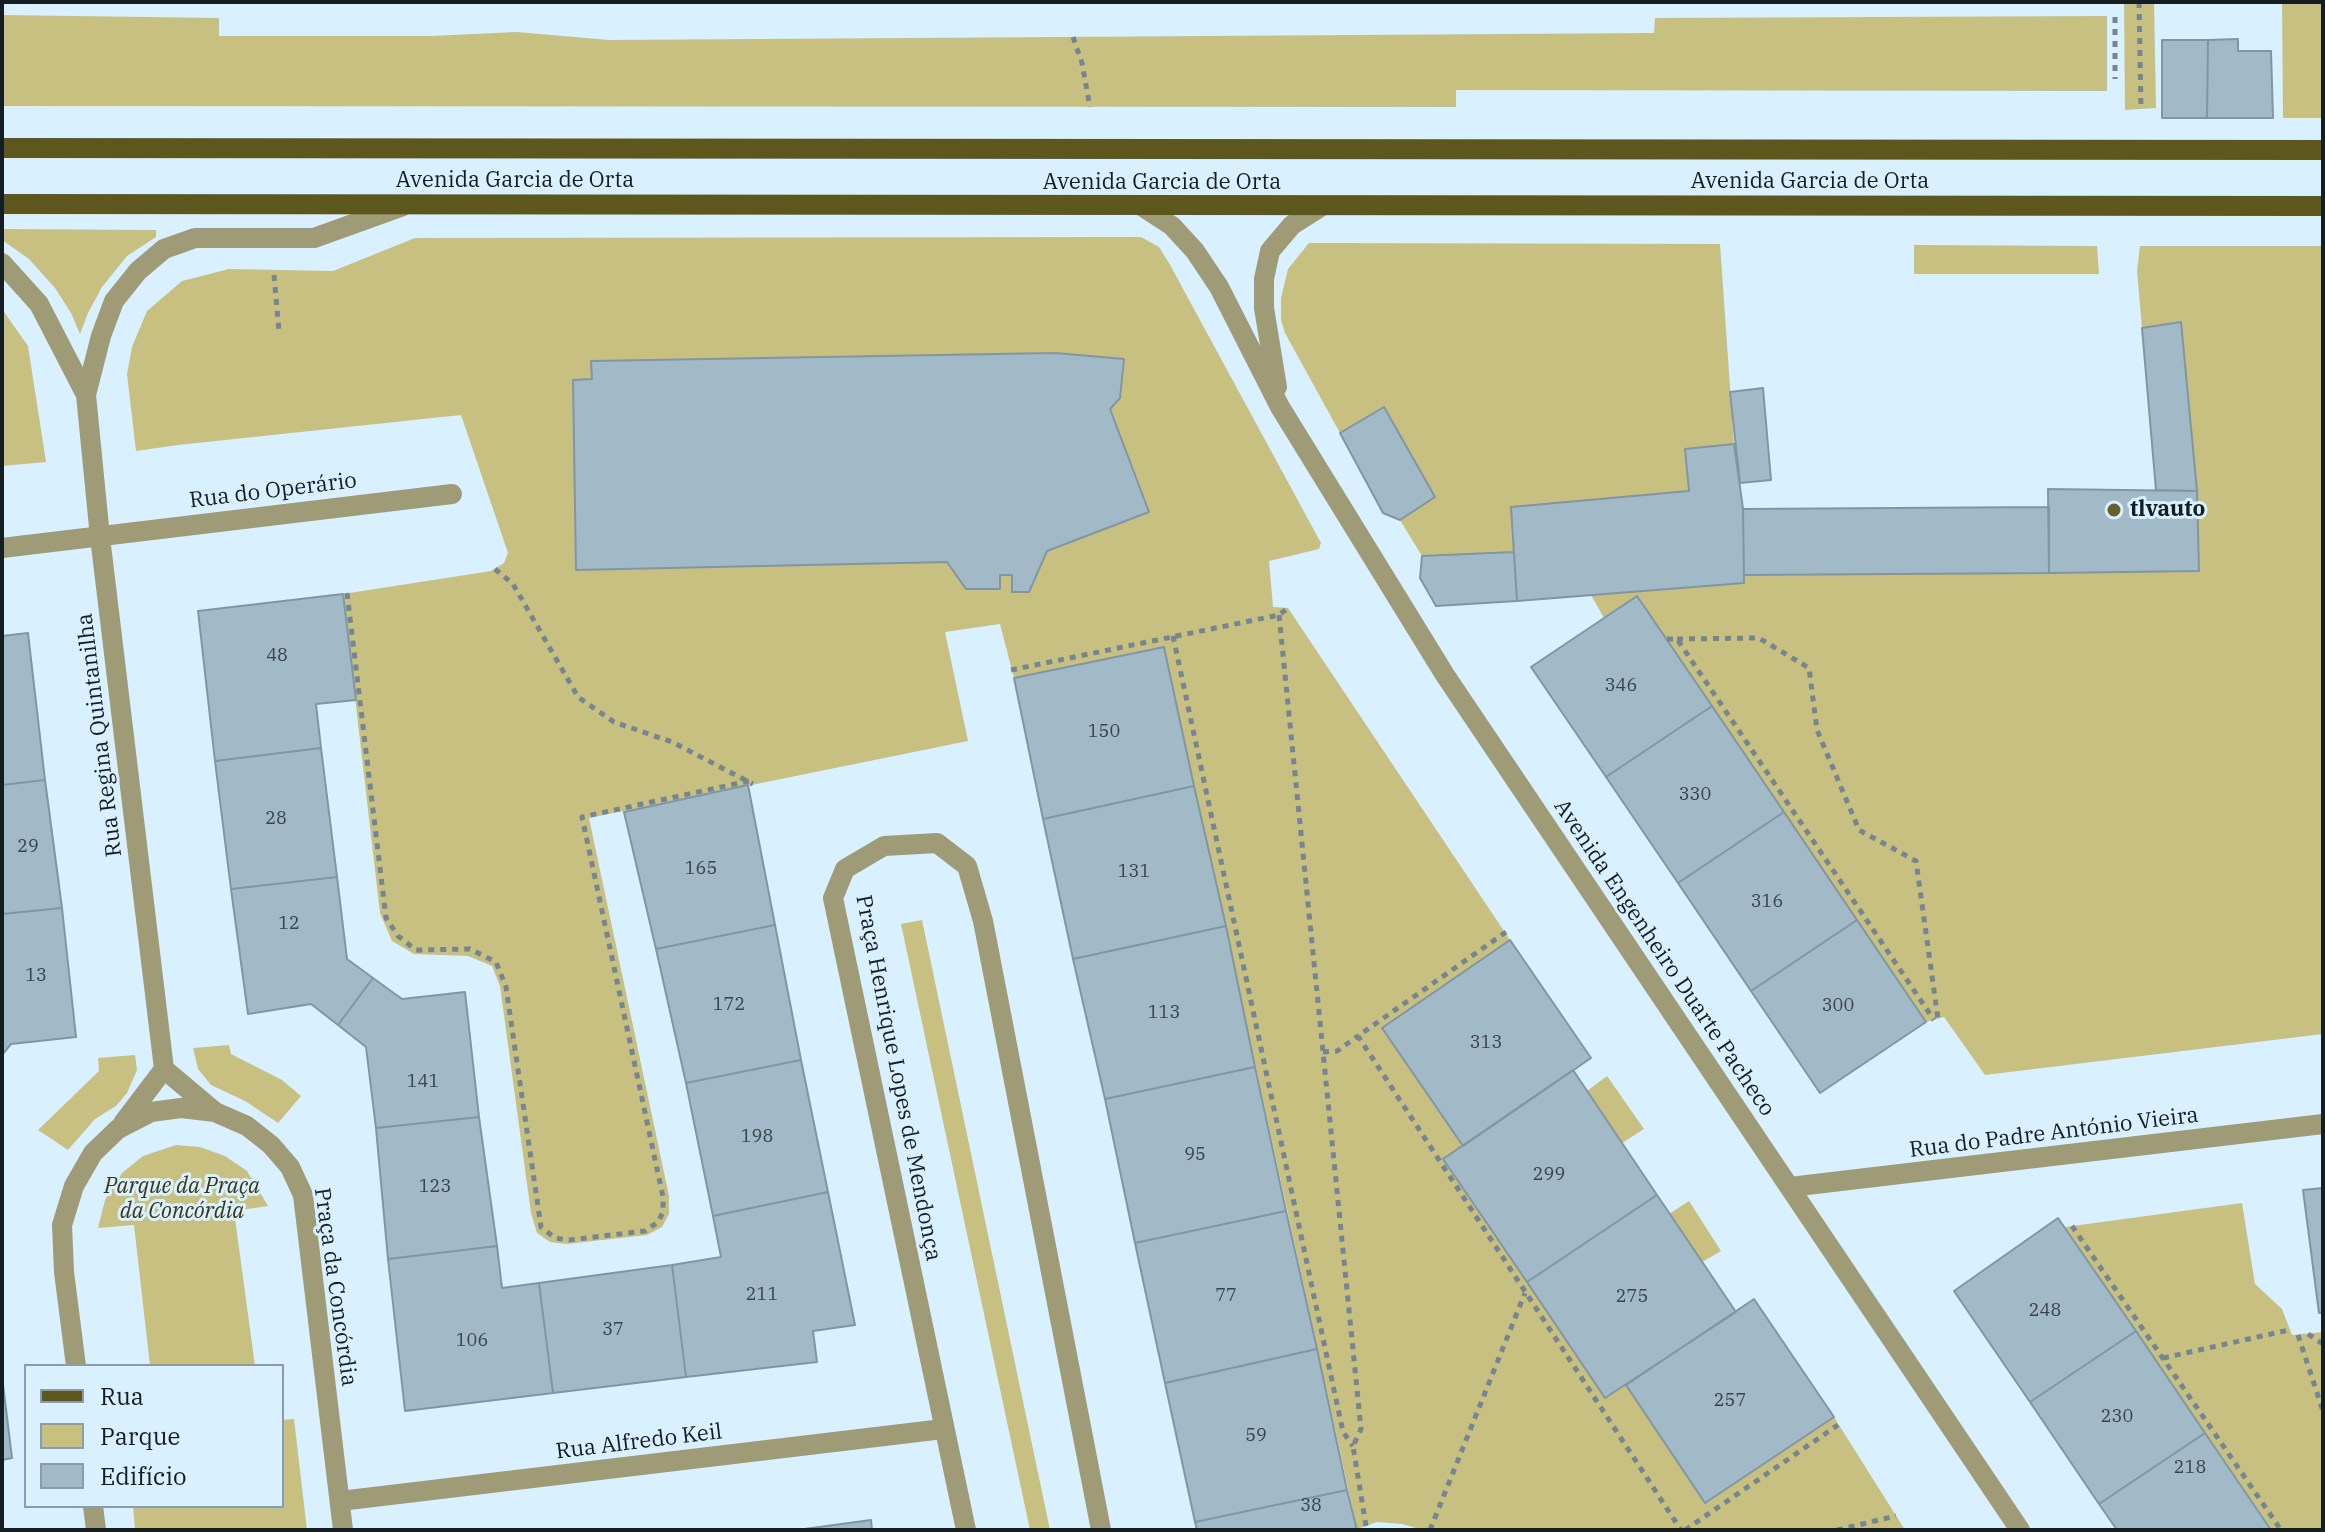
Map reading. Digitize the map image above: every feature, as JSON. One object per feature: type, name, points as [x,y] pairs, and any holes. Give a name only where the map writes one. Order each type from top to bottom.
[{"type":"main road","name":"Avenida Garcia de Orta","points":[[2,148],[2323,150]]},
{"type":"main road","name":"Avenida Garcia de Orta","points":[[2,204],[2323,206]]},
{"type":"street","name":"Rua Regina Quintanilha","points":[[164,1069],[100,537],[86,395],[101,336],[114,301],[138,271],[164,249],[195,238],[314,238],[407,205]]},
{"type":"street","name":"Avenida Engenheiro Duarte Pacheco","points":[[1280,407],[1264,308],[1264,279],[1270,251],[1292,225],[1322,206]]},
{"type":"street","name":"Avenida Engenheiro Duarte Pacheco","points":[[1143,207],[1172,226],[1195,251],[1219,287],[1280,407],[1445,675],[2020,1530]]},
{"type":"street","name":"Rua Regina Quintanilha","points":[[2,263],[39,304],[86,395]]},
{"type":"street","name":"Rua do Operário","points":[[2,548],[452,494]]},
{"type":"street","name":"Praça Henrique Lopes de Mendonça","points":[[966,1530],[833,898],[845,869],[884,846],[937,843],[967,866],[983,921],[1101,1530]]},
{"type":"street","points":[[118,1129],[164,1069],[215,1112]]},
{"type":"street","name":"Praça da Concórdia","points":[[76,1364],[64,1272],[62,1225],[74,1186],[93,1153],[118,1129],[151,1112],[181,1108],[215,1112],[247,1126],[271,1145],[290,1167],[303,1195],[343,1530]]},
{"type":"street","name":"Rua do Padre António Vieira","points":[[1790,1187],[2323,1124]]},
{"type":"street","name":"Rua Alfredo Keil","points":[[340,1501],[943,1429]]},
{"type":"street","points":[[93,1508],[96,1530]]},
{"type":"path","points":[[2139,2],[2141,109]]},
{"type":"path","points":[[2115,17],[2115,79]]},
{"type":"path","points":[[1073,37],[1082,63],[1090,107]]},
{"type":"path","points":[[273,270],[279,331]]},
{"type":"path","points":[[347,593],[386,918],[398,936],[416,950],[470,949],[496,962],[506,987],[541,1227],[555,1238],[569,1240],[645,1231],[658,1222],[663,1212],[663,1197],[582,817],[751,782],[672,742],[614,722],[578,697],[513,584],[495,569]]},
{"type":"path","points":[[1011,670],[1279,615],[1288,608]]},
{"type":"path","points":[[1279,615],[1361,1429],[1353,1446]]},
{"type":"path","points":[[1173,636],[1343,1432],[1353,1446],[1366,1526]]},
{"type":"path","points":[[1667,639],[1759,638],[1809,668],[1817,730],[1859,830],[1916,861],[1936,1019],[1677,639]]},
{"type":"path","points":[[1323,1052],[1337,1051],[1506,932]]},
{"type":"path","points":[[1358,1036],[1683,1530],[1696,1527],[1838,1425]]},
{"type":"path","points":[[2072,1226],[2281,1530]]},
{"type":"path","points":[[1430,1530],[1525,1292]]},
{"type":"path","points":[[2163,1358],[2289,1330]]},
{"type":"path","points":[[2308,1334],[2323,1344]]},
{"type":"path","points":[[2298,1335],[2323,1411]]},
{"type":"path","points":[[1837,1530],[1896,1516]]},
{"type":"green space","points":[[2124,2],[2154,2],[2156,108],[2125,110]]},
{"type":"green space","points":[[2282,2],[2323,2],[2323,118],[2283,118]]},
{"type":"green space","points":[[2,15],[219,18],[219,36],[431,36],[517,32],[609,40],[1654,33],[1655,18],[2107,16],[2107,91],[1456,90],[1456,107],[2,106]]},
{"type":"green space","points":[[2,229],[156,230],[156,237],[127,256],[102,287],[80,334],[55,288],[29,259],[2,240]]},
{"type":"green space","points":[[1141,237],[1159,247],[1321,543],[1319,549],[1269,561],[1273,607],[1288,608],[1510,940],[1382,1028],[1463,1146],[1527,1282],[1605,1398],[1626,1385],[1705,1503],[1834,1417],[1905,1530],[1423,1530],[1377,1522],[1357,1529],[1164,647],[1014,678],[1000,624],[945,632],[968,741],[589,818],[669,1196],[669,1214],[662,1227],[647,1235],[567,1244],[550,1242],[537,1233],[531,1213],[500,986],[492,966],[468,956],[414,954],[392,941],[380,913],[343,594],[491,571],[504,563],[508,553],[461,415],[136,451],[127,374],[132,347],[147,311],[182,281],[229,269],[333,271],[415,238]],"holes":[[[1055,353],[1124,360],[1120,398],[1110,409],[1149,512],[1047,551],[1028,592],[1012,592],[1012,575],[1000,575],[999,589],[966,589],[947,562],[577,570],[573,380],[592,379],[592,361]]]},
{"type":"green space","points":[[1309,243],[1720,244],[1734,444],[1685,449],[1689,491],[1511,508],[1514,552],[1422,556],[1400,520],[1383,408],[1340,433],[1285,333],[1281,320],[1281,298],[1288,269]]},
{"type":"green space","points":[[1914,245],[2097,246],[2099,274],[1914,274]]},
{"type":"green space","points":[[2140,246],[2323,246],[2323,1034],[1985,1075],[1944,1017],[1926,1022],[1637,596],[1604,618],[1591,595],[1743,583],[1744,575],[2198,571],[2197,491],[2181,323],[2142,328],[2137,271]]},
{"type":"green space","points":[[2,309],[28,346],[46,462],[2,466]]},
{"type":"green space","points":[[922,920],[1050,1530],[1030,1530],[901,924]]},
{"type":"green space","points":[[229,1045],[231,1054],[282,1080],[301,1096],[278,1123],[245,1101],[211,1085],[198,1069],[193,1048]]},
{"type":"green space","points":[[135,1055],[137,1070],[127,1093],[116,1106],[95,1119],[68,1150],[38,1130],[99,1071],[98,1058]]},
{"type":"green space","points":[[1607,1076],[1644,1129],[1622,1143],[1587,1091]]},
{"type":"green space","name":"Parque da Praça da Concórdia","points":[[176,1145],[200,1147],[225,1156],[247,1171],[268,1206],[234,1211],[255,1364],[150,1364],[134,1225],[98,1228],[105,1200],[122,1173],[143,1156]]},
{"type":"green space","points":[[1689,1201],[1721,1251],[1702,1262],[1669,1214]]},
{"type":"green space","points":[[2242,1203],[2255,1284],[2282,1309],[2292,1335],[2323,1332],[2323,1530],[2272,1530],[2065,1227]]},
{"type":"green space","points":[[294,1419],[307,1530],[135,1530],[133,1508],[284,1508],[284,1420]]},
{"type":"building","points":[[2238,39],[2238,51],[2271,51],[2273,118],[2207,118],[2208,40]]},
{"type":"building","points":[[2162,40],[2208,40],[2207,118],[2162,118]]},
{"type":"building","points":[[2181,322],[2197,491],[2156,490],[2142,328]]},
{"type":"building","points":[[1055,353],[1124,359],[1120,398],[1110,409],[1149,512],[1047,551],[1029,592],[1012,592],[1012,575],[1000,575],[1000,589],[966,589],[947,562],[576,570],[573,380],[592,379],[591,361]]},
{"type":"building","points":[[1763,388],[1771,480],[1740,483],[1730,392]]},
{"type":"building","points":[[1384,407],[1435,497],[1400,520],[1383,513],[1340,433]]},
{"type":"building","points":[[1734,444],[1743,509],[1744,583],[1517,601],[1511,507],[1689,491],[1685,449]]},
{"type":"building","points":[[2048,489],[2197,491],[2199,571],[2049,573]]},
{"type":"building","points":[[2049,507],[2049,573],[1744,575],[1743,509]]},
{"type":"building","points":[[1514,552],[1517,601],[1436,606],[1420,578],[1422,556]]},
{"type":"building","points":[[343,594],[356,700],[316,704],[321,748],[215,761],[198,611]]},
{"type":"building","points":[[1637,596],[1712,706],[1606,777],[1531,667]]},
{"type":"building","points":[[28,633],[45,780],[2,785],[2,636]]},
{"type":"building","points":[[1164,647],[1194,786],[1043,819],[1014,678]]},
{"type":"building","points":[[1712,706],[1784,812],[1678,883],[1606,777]]},
{"type":"building","points":[[321,748],[337,877],[231,889],[215,761]]},
{"type":"building","points":[[45,780],[62,908],[2,914],[2,785]]},
{"type":"building","points":[[748,785],[775,925],[656,949],[624,812]]},
{"type":"building","points":[[1194,786],[1226,926],[1073,959],[1043,819]]},
{"type":"building","points":[[1784,812],[1857,920],[1751,991],[1678,883]]},
{"type":"building","points":[[337,877],[347,959],[373,978],[338,1025],[311,1004],[248,1014],[231,889]]},
{"type":"building","points":[[62,908],[76,1037],[11,1044],[2,1055],[2,914]]},
{"type":"building","points":[[1857,920],[1926,1022],[1820,1093],[1751,991]]},
{"type":"building","points":[[775,925],[801,1060],[686,1083],[656,949]]},
{"type":"building","points":[[1226,926],[1255,1067],[1105,1099],[1073,959]]},
{"type":"building","points":[[1510,940],[1591,1058],[1463,1146],[1382,1028]]},
{"type":"building","points":[[373,978],[402,999],[465,992],[479,1117],[376,1128],[366,1047],[338,1025]]},
{"type":"building","points":[[801,1060],[828,1192],[713,1216],[686,1083]]},
{"type":"building","points":[[1255,1067],[1286,1211],[1135,1243],[1105,1099]]},
{"type":"building","points":[[1573,1070],[1657,1195],[1527,1282],[1443,1159]]},
{"type":"building","points":[[479,1117],[497,1246],[388,1259],[376,1128]]},
{"type":"building","points":[[2323,1188],[2323,1312],[2319,1313],[2303,1190]]},
{"type":"building","points":[[828,1192],[855,1325],[813,1331],[817,1362],[686,1377],[672,1265],[721,1257],[713,1216]]},
{"type":"building","points":[[1657,1195],[1736,1312],[1605,1398],[1527,1282]]},
{"type":"building","points":[[1286,1211],[1317,1349],[1165,1383],[1135,1243]]},
{"type":"building","points":[[2058,1218],[2136,1331],[2030,1402],[1954,1291]]},
{"type":"building","points":[[497,1246],[502,1288],[539,1283],[553,1393],[405,1411],[388,1259]]},
{"type":"building","points":[[672,1265],[686,1377],[553,1393],[539,1283]]},
{"type":"building","points":[[1754,1299],[1834,1417],[1705,1503],[1626,1385]]},
{"type":"building","points":[[2136,1331],[2205,1433],[2099,1504],[2030,1402]]},
{"type":"building","points":[[1317,1349],[1347,1490],[1195,1522],[1165,1383]]},
{"type":"building","points":[[2,1376],[12,1458],[2,1460]]},
{"type":"building","points":[[2205,1433],[2271,1530],[2117,1530],[2099,1504]]},
{"type":"building","points":[[1347,1490],[1357,1530],[1197,1530],[1195,1522]]},
{"type":"building","points":[[871,1520],[872,1530],[797,1530]]},
{"type":"place","name":"tlvauto","points":[[2114,510]]}]
